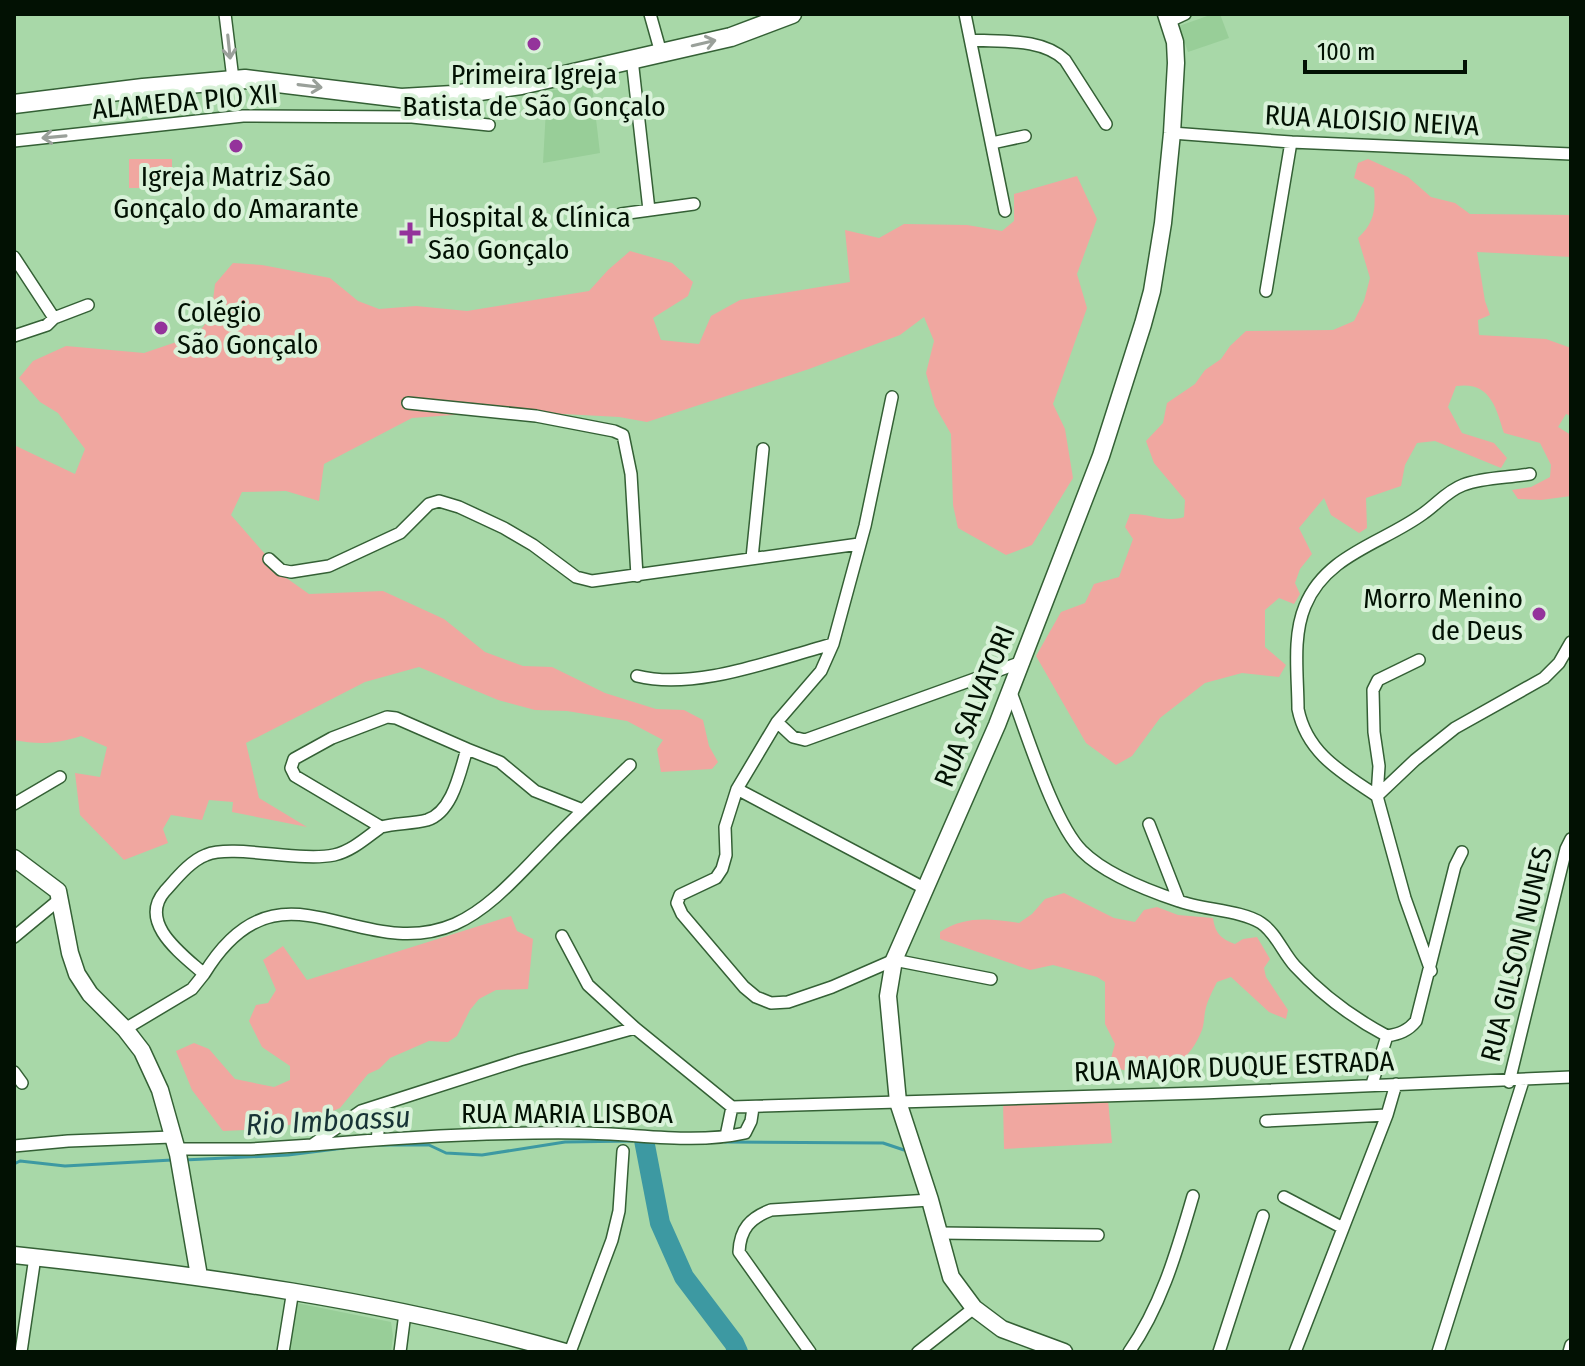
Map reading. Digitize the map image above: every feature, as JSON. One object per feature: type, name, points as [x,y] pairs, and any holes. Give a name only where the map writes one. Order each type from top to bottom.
[{"type":"main road","points":[[14,104],[233,79],[420,98],[474,93],[731,37],[792,14]]},
{"type":"main road","name":"RUA SALVATORI","points":[[1064,1352],[1002,1329],[974,1308],[951,1277],[898,1102],[888,996],[894,960],[997,725],[1101,456],[1143,324],[1152,291],[1163,223],[1176,63],[1174,16]]},
{"type":"main road","points":[[14,858],[53,886],[60,899],[77,974],[90,994],[125,1029],[152,1070],[177,1153],[199,1276]]},
{"type":"main road","points":[[14,1255],[293,1290],[405,1313],[510,1344],[567,1352]]},
{"type":"street","points":[[225,14],[233,79]]},
{"type":"street","points":[[650,14],[661,53]]},
{"type":"street","points":[[965,14],[1005,211]]},
{"type":"street","points":[[971,40],[1044,46],[1057,52],[1106,124]]},
{"type":"street","points":[[632,59],[649,210]]},
{"type":"street","points":[[360,93],[360,117]]},
{"type":"street","name":"ALAMEDA PIO XII","points":[[14,141],[243,116],[412,117],[489,125]]},
{"type":"street","name":"RUA ALOISIO NEIVA","points":[[1172,133],[1291,142],[1571,154]]},
{"type":"street","points":[[992,143],[1025,136]]},
{"type":"street","points":[[1266,291],[1291,142]]},
{"type":"street","points":[[621,214],[694,204]]},
{"type":"street","points":[[14,257],[54,318]]},
{"type":"street","points":[[14,336],[47,325],[54,318],[88,305]]},
{"type":"street","points":[[892,397],[865,526],[833,644],[821,671],[777,722],[737,789],[725,827],[726,855],[722,869],[716,878],[680,895],[677,903],[682,914],[744,987],[756,997],[771,1003],[788,1002],[832,987],[894,960],[991,979]]},
{"type":"street","points":[[408,403],[536,416],[623,435],[631,474],[637,576]]},
{"type":"street","points":[[752,558],[763,449]]},
{"type":"street","points":[[1377,796],[1337,771],[1311,741],[1300,722],[1297,640],[1306,602],[1322,580],[1344,560],[1363,546],[1424,513],[1452,490],[1475,482],[1530,474]]},
{"type":"street","points":[[269,559],[281,570],[291,572],[329,566],[400,533],[429,504],[439,501],[449,502],[504,528],[576,577],[592,581],[859,544]]},
{"type":"street","points":[[1377,796],[1455,728],[1544,678],[1559,663],[1571,642]]},
{"type":"street","points":[[637,676],[655,681],[706,677],[833,644]]},
{"type":"street","points":[[1419,660],[1378,680],[1373,690],[1374,732],[1379,766],[1377,796],[1405,898],[1431,971]]},
{"type":"street","points":[[777,722],[793,737],[805,740],[1019,663]]},
{"type":"street","points":[[1010,689],[1059,816],[1081,851],[1116,875],[1179,901],[1260,923],[1294,965],[1320,990],[1352,1015],[1387,1036],[1399,1034],[1416,1021],[1455,866],[1462,852]]},
{"type":"street","points":[[381,827],[295,776],[291,768],[294,759],[376,719],[396,718],[500,762],[543,796],[583,810]]},
{"type":"street","points":[[204,974],[168,942],[159,926],[156,910],[161,896],[192,864],[207,854],[232,852],[292,857],[336,855],[381,827],[429,820],[451,795],[467,749]]},
{"type":"street","points":[[125,1029],[192,989],[220,949],[237,932],[263,917],[302,915],[409,934],[432,933],[458,923],[481,908],[630,765]]},
{"type":"street","points":[[14,804],[60,777]]},
{"type":"street","points":[[737,789],[924,888]]},
{"type":"street","points":[[1149,824],[1179,901]]},
{"type":"street","name":"RUA GILSON NUNES","points":[[1509,1082],[1571,839]]},
{"type":"street","points":[[14,937],[60,899]]},
{"type":"street","points":[[562,936],[588,985],[635,1028],[732,1107],[726,1136],[745,1133],[753,1108]]},
{"type":"street","points":[[312,1145],[361,1111],[520,1060],[635,1028]]},
{"type":"street","points":[[1372,1084],[1387,1036]]},
{"type":"street","points":[[14,1072],[22,1083]]},
{"type":"street","name":"RUA MAJOR DUQUE ESTRADA","points":[[732,1107],[1372,1084],[1509,1082],[1571,1077]]},
{"type":"street","points":[[1438,1352],[1523,1081]]},
{"type":"street","points":[[1295,1352],[1387,1115],[1396,1084]]},
{"type":"street","points":[[377,1139],[382,1105]]},
{"type":"street","points":[[1266,1121],[1387,1115]]},
{"type":"street","name":"RUA MARIA LISBOA","points":[[177,1153],[539,1132],[691,1138],[726,1136]]},
{"type":"street","points":[[14,1146],[68,1141],[177,1153]]},
{"type":"street","points":[[567,1352],[612,1240],[619,1211],[623,1151]]},
{"type":"street","points":[[1129,1352],[1154,1311],[1193,1196]]},
{"type":"street","points":[[1284,1197],[1343,1228]]},
{"type":"street","points":[[810,1352],[739,1252],[742,1231],[753,1217],[771,1210],[930,1200]]},
{"type":"street","points":[[1219,1352],[1263,1216]]},
{"type":"street","points":[[939,1233],[1098,1235]]},
{"type":"street","points":[[21,1352],[35,1257]]},
{"type":"street","points":[[283,1352],[293,1290]]},
{"type":"street","points":[[918,1352],[974,1308]]},
{"type":"street","points":[[400,1352],[405,1313]]},
{"type":"street","points":[[1569,1352],[1571,1345]]},
{"type":"shaded area","points":[[1220,14],[1229,38],[1188,52],[1179,26]]},
{"type":"shaded area","points":[[592,85],[600,153],[543,163],[547,91]]},
{"type":"shaded area","points":[[129,159],[172,159],[172,188],[129,188]]},
{"type":"shaded area","points":[[1368,159],[1408,177],[1431,197],[1455,203],[1470,214],[1571,215],[1571,257],[1477,252],[1490,315],[1478,320],[1479,335],[1546,339],[1571,348],[1571,416],[1566,414],[1558,427],[1571,435],[1571,496],[1518,499],[1512,490],[1531,487],[1550,477],[1551,465],[1540,443],[1504,433],[1494,405],[1484,392],[1477,388],[1456,386],[1448,407],[1462,433],[1494,443],[1507,458],[1501,468],[1435,441],[1417,443],[1405,465],[1401,486],[1366,498],[1367,528],[1359,533],[1331,515],[1324,498],[1299,528],[1312,554],[1300,569],[1295,583],[1300,594],[1294,604],[1279,598],[1265,610],[1265,647],[1286,665],[1279,677],[1242,673],[1205,683],[1160,718],[1132,756],[1116,765],[1086,743],[1036,656],[1061,612],[1085,603],[1094,584],[1119,577],[1133,539],[1125,527],[1130,514],[1170,519],[1184,517],[1185,500],[1154,463],[1146,441],[1163,423],[1167,403],[1195,384],[1205,370],[1221,359],[1246,331],[1333,330],[1354,321],[1370,278],[1358,238],[1371,221],[1375,203],[1374,188],[1354,178],[1358,163]]},
{"type":"shaded area","points":[[1077,176],[1097,219],[1077,274],[1087,308],[1053,404],[1065,429],[1073,478],[1032,545],[1006,555],[958,528],[953,505],[951,434],[935,406],[926,373],[934,341],[924,317],[900,335],[809,369],[647,422],[619,417],[508,411],[412,418],[324,464],[319,501],[286,491],[242,492],[231,515],[285,577],[309,594],[383,591],[444,619],[485,652],[523,666],[552,667],[605,693],[656,709],[684,710],[703,720],[709,746],[718,762],[712,769],[661,772],[657,749],[663,740],[627,721],[567,711],[535,710],[498,700],[419,667],[365,682],[246,743],[259,798],[307,827],[232,812],[233,802],[209,800],[202,820],[171,815],[163,829],[168,843],[124,860],[80,815],[75,773],[100,777],[107,747],[81,736],[48,743],[14,740],[14,445],[75,474],[85,449],[58,413],[40,402],[19,378],[33,361],[66,346],[144,353],[197,335],[211,316],[215,284],[233,263],[262,265],[330,278],[358,301],[379,309],[416,306],[467,311],[589,291],[630,251],[672,263],[693,282],[688,296],[653,318],[661,340],[699,344],[711,316],[740,300],[850,282],[845,230],[879,238],[904,224],[967,225],[1002,231],[1014,221],[1014,194]]},
{"type":"shaded area","points":[[1064,893],[1114,918],[1135,922],[1144,910],[1157,907],[1178,915],[1213,918],[1220,935],[1235,944],[1257,937],[1270,959],[1264,968],[1266,977],[1288,1010],[1286,1019],[1269,1012],[1231,977],[1217,982],[1207,1004],[1202,1030],[1186,1056],[1164,1070],[1152,1073],[1124,1070],[1109,1065],[1115,1044],[1105,1024],[1105,982],[1053,965],[1030,970],[940,939],[940,932],[959,923],[989,920],[1019,923],[1045,899]]},
{"type":"shaded area","points":[[511,916],[517,931],[533,939],[528,989],[496,990],[479,999],[457,1036],[448,1042],[429,1041],[390,1058],[379,1069],[368,1074],[340,1108],[307,1122],[223,1131],[192,1090],[176,1051],[194,1043],[209,1049],[235,1079],[274,1087],[290,1080],[290,1066],[262,1047],[249,1021],[256,1005],[268,1003],[276,990],[263,960],[283,946],[307,980]]},
{"type":"shaded area","points":[[1108,1100],[1112,1143],[1004,1149],[1003,1102]]},
{"type":"shaded area","points":[[296,1303],[391,1322],[391,1352],[288,1352]]},
{"type":"waterway","name":"Rio Imboassu","points":[[644,1140],[660,1223],[684,1277],[738,1352]]},
{"type":"waterway","name":"Rio Imboassu","points":[[375,1145],[429,1145],[446,1153],[482,1155],[565,1142],[633,1141]]},
{"type":"waterway","name":"Rio Imboassu","points":[[725,1142],[883,1143],[904,1150]]},
{"type":"waterway","name":"Rio Imboassu","points":[[184,1160],[288,1155],[344,1148]]},
{"type":"waterway","name":"Rio Imboassu","points":[[14,1164],[20,1161],[65,1166],[172,1160]]},
{"type":"place","name":"Primeira Igreja Batista de São Gonçalo","points":[[534,44]]},
{"type":"place","name":"Igreja Matriz São Gonçalo do Amarante","points":[[236,146]]},
{"type":"place","name":"Hospital & Clínica São Gonçalo","points":[[410,233]]},
{"type":"place","name":"Colégio São Gonçalo","points":[[161,328]]},
{"type":"place","name":"Morro Menino de Deus","points":[[1539,614]]}]
